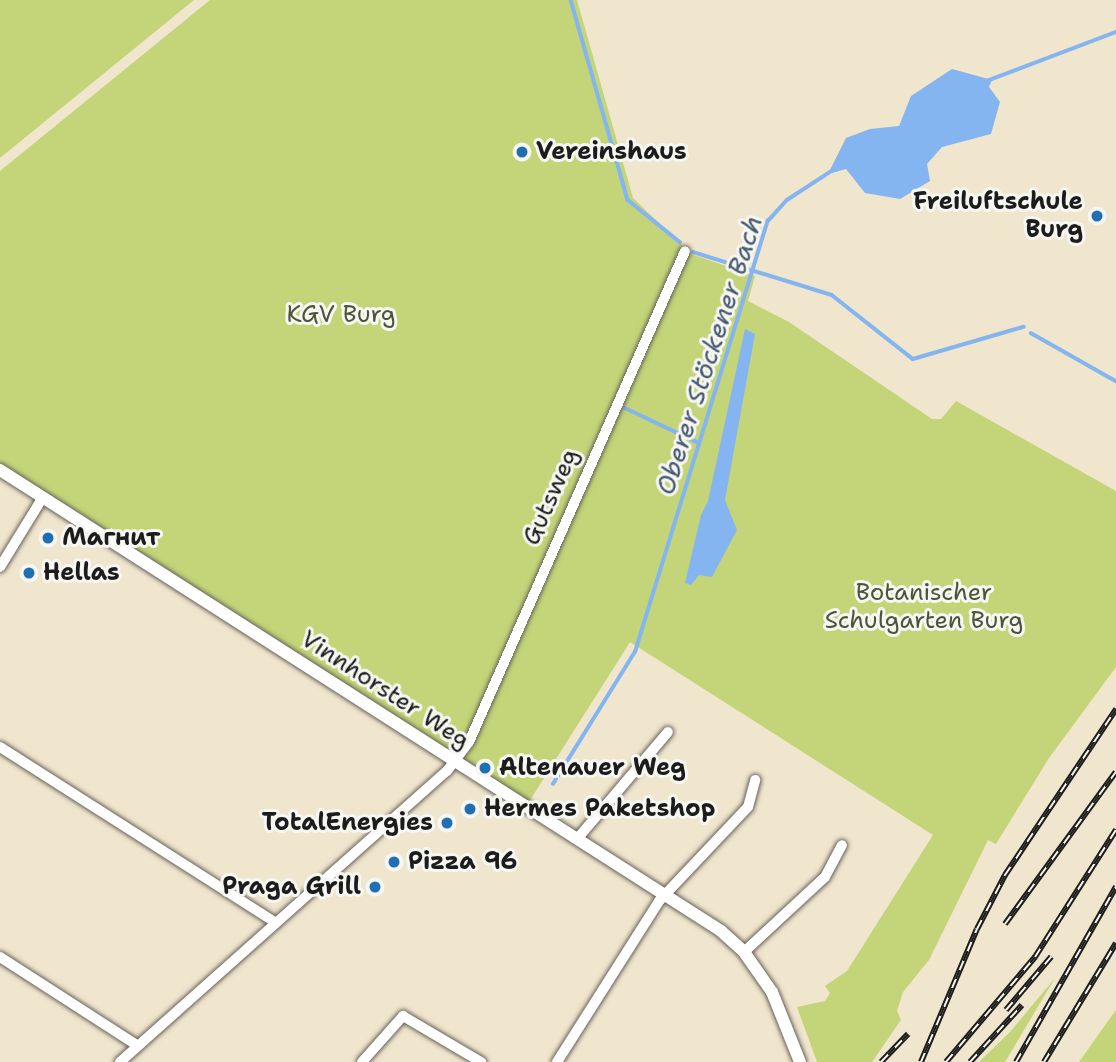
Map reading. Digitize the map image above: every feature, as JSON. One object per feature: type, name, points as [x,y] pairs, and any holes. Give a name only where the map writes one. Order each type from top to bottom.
[{"type":"street","name":"Gutsweg","points":[[454,759],[469,742],[685,250]]},
{"type":"street","name":"Vinnhorster Weg","points":[[0,470],[721,931],[744,952],[772,992],[800,1062]]},
{"type":"street","points":[[0,567],[43,497]]},
{"type":"street","points":[[578,838],[668,732]]},
{"type":"street","points":[[0,747],[276,923]]},
{"type":"street","points":[[124,1058],[454,759]]},
{"type":"street","points":[[557,1062],[666,894],[748,807],[755,780]]},
{"type":"street","points":[[744,952],[825,877],[842,845]]},
{"type":"street","points":[[0,957],[138,1046]]},
{"type":"street","points":[[362,1062],[403,1016],[481,1062]]},
{"type":"street","points":[[124,1058],[141,1062]]},
{"type":"green space","points":[[0,0],[194,0],[0,158]]},
{"type":"green space","name":"KGV Burg","points":[[210,0],[577,0],[633,198],[691,254],[755,276],[748,301],[789,322],[932,419],[941,419],[956,401],[1116,491],[1116,667],[1049,758],[996,844],[988,840],[929,960],[903,992],[897,1011],[901,1020],[872,1062],[817,1062],[797,1007],[825,1001],[830,993],[825,986],[847,971],[933,835],[630,642],[527,805],[161,572],[0,463],[0,171]]},
{"type":"green space","points":[[1055,978],[1005,1062],[979,1062],[1010,1032]]},
{"type":"green space","points":[[1116,1010],[1116,1062],[1079,1062],[1106,1024]]},
{"type":"water","points":[[952,69],[992,80],[989,87],[1000,102],[991,134],[942,147],[927,164],[930,181],[900,199],[865,193],[846,169],[832,173],[830,170],[846,138],[870,129],[899,126],[911,96]]},
{"type":"water","points":[[745,329],[755,334],[725,500],[737,530],[712,577],[699,575],[691,585],[685,583],[701,515],[708,501]]},
{"type":"waterway","points":[[571,0],[628,200],[680,242]]},
{"type":"waterway","name":"Oberer Stöckener Bach","points":[[987,81],[1116,32]]},
{"type":"waterway","name":"Oberer Stöckener Bach","points":[[553,784],[635,652],[768,221],[787,200],[833,170]]},
{"type":"waterway","points":[[693,252],[832,295],[913,359],[1023,327]]},
{"type":"waterway","points":[[1031,333],[1116,381]]},
{"type":"waterway","points":[[625,408],[697,442]]},
{"type":"railway","points":[[921,1062],[977,929],[1005,875],[1116,709]]},
{"type":"railway","points":[[1005,924],[1116,772]]},
{"type":"railway","points":[[946,1062],[1035,957],[1116,830]]},
{"type":"railway","points":[[1016,1062],[1116,887]]},
{"type":"railway","points":[[1044,1062],[1116,943]]},
{"type":"railway","points":[[1006,1010],[1051,957]]},
{"type":"railway","points":[[970,1062],[1022,1005]]},
{"type":"railway","points":[[881,1062],[908,1034]]},
{"type":"place","name":"Vereinshaus","points":[[522,152]]},
{"type":"place","name":"Freiluftschule Burg","points":[[1097,216]]},
{"type":"place","name":"Магнит","points":[[48,538]]},
{"type":"place","name":"Hellas","points":[[29,573]]},
{"type":"place","name":"Altenauer Weg","points":[[485,768]]},
{"type":"place","name":"Hermes Paketshop","points":[[470,809]]},
{"type":"place","name":"TotalEnergies","points":[[447,823]]},
{"type":"place","name":"Pizza 96","points":[[394,862]]},
{"type":"place","name":"Praga Grill","points":[[375,887]]},
{"type":"park label","name":"Botanischer Schulgarten Burg","points":[[924,607]]}]
